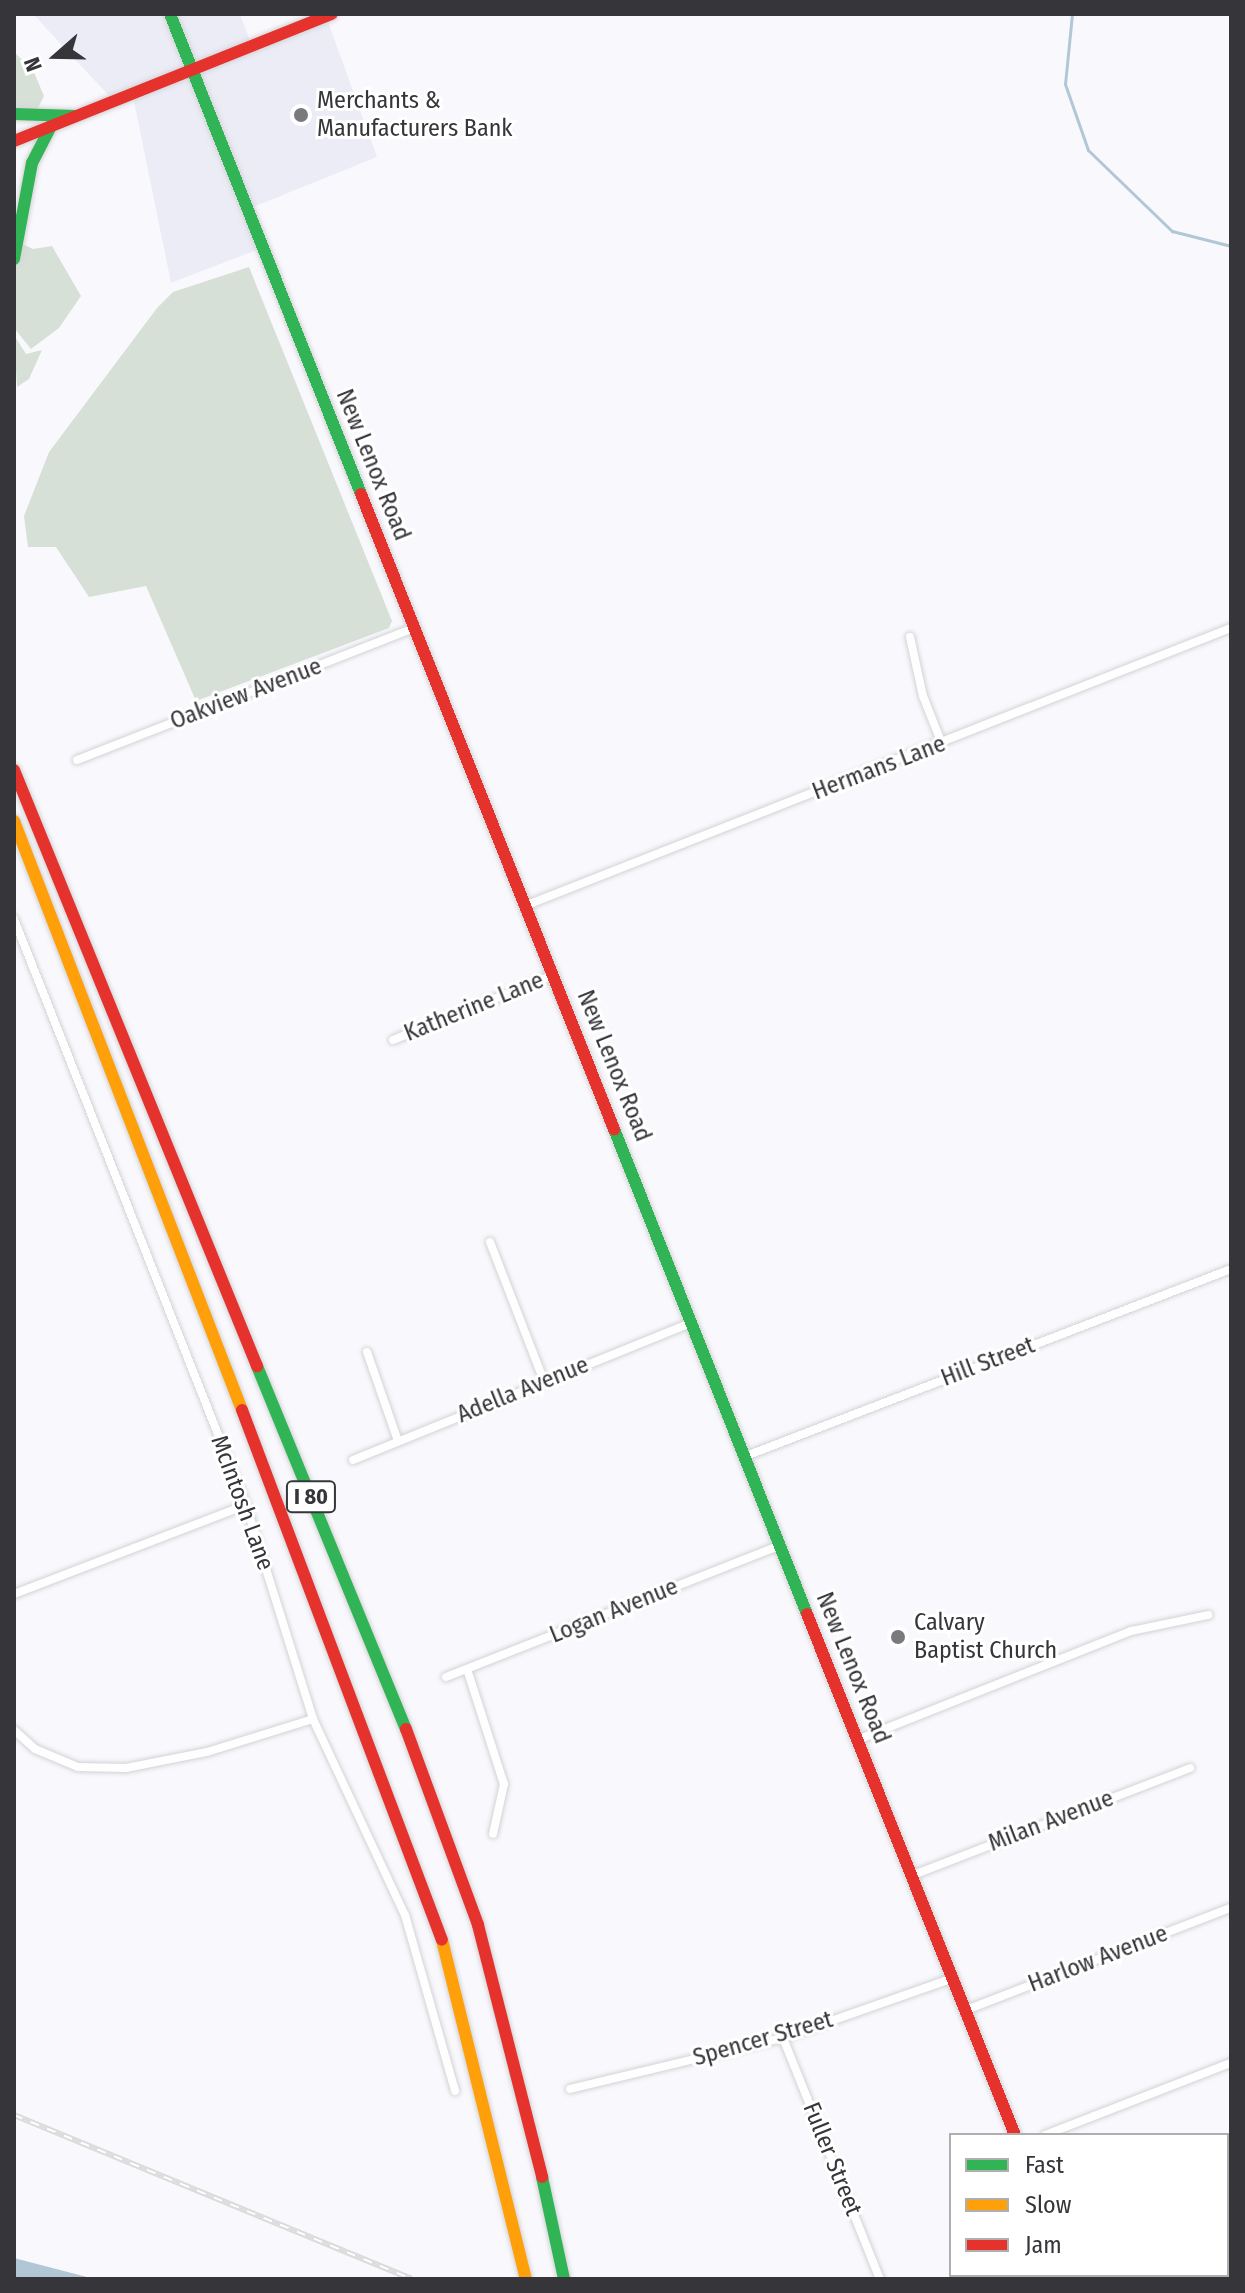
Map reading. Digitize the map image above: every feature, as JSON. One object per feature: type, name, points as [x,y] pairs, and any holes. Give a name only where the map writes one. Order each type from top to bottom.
[{"type":"main road","name":"New Lenox Road","points":[[170,14],[1014,2133]]},
{"type":"main road","points":[[14,141],[332,14]]},
{"type":"main road","points":[[14,114],[76,116]]},
{"type":"main road","points":[[14,259],[32,163],[51,126]]},
{"type":"main road","points":[[14,186],[22,213]]},
{"type":"main road","name":"I 80","points":[[14,770],[426,1779],[478,1925],[521,2083],[564,2279]]},
{"type":"main road","name":"I 80","points":[[14,821],[393,1800],[448,1958],[526,2279]]},
{"type":"street","name":"Oakview Avenue","points":[[77,760],[414,628]]},
{"type":"street","name":"Hermans Lane","points":[[527,905],[1231,628]]},
{"type":"street","points":[[910,637],[923,696],[942,744]]},
{"type":"street","name":"McIntosh Lane","points":[[14,919],[246,1505],[313,1719],[405,1915],[455,2091]]},
{"type":"street","name":"Katherine Lane","points":[[393,1040],[554,975]]},
{"type":"street","points":[[490,1242],[544,1381]]},
{"type":"street","name":"Hill Street","points":[[746,1456],[1231,1269]]},
{"type":"street","name":"Adella Avenue","points":[[353,1460],[693,1322]]},
{"type":"street","points":[[367,1352],[398,1441]]},
{"type":"street","points":[[14,1594],[246,1505]]},
{"type":"street","name":"Logan Avenue","points":[[446,1677],[781,1545]]},
{"type":"street","points":[[857,1740],[1131,1631],[1208,1615]]},
{"type":"street","points":[[467,1669],[504,1784],[493,1834]]},
{"type":"street","points":[[14,1730],[35,1749],[78,1767],[126,1768],[207,1752],[313,1719]]},
{"type":"street","name":"Milan Avenue","points":[[913,1875],[1190,1768]]},
{"type":"street","name":"Harlow Avenue","points":[[966,2010],[1231,1908]]},
{"type":"street","name":"Spencer Street","points":[[570,2089],[783,2038],[953,1978]]},
{"type":"street","name":"Fuller Street","points":[[783,2038],[880,2279]]},
{"type":"street","points":[[1050,2133],[1231,2063]]},
{"type":"shaded area","points":[[33,14],[240,14],[252,46],[327,19],[377,157],[251,208],[267,246],[171,283],[131,87],[109,96]]},
{"type":"shaded area","points":[[14,52],[33,70],[44,96],[38,108],[14,120]]},
{"type":"shaded area","points":[[14,240],[33,249],[52,246],[81,296],[59,328],[31,349],[14,328]]},
{"type":"shaded area","points":[[249,267],[392,621],[389,628],[196,701],[146,586],[89,597],[56,547],[28,547],[24,516],[49,452],[157,308],[173,292]]},
{"type":"shaded area","points":[[14,335],[26,354],[42,350],[29,379],[17,387]]},
{"type":"shaded area","points":[[1231,2227],[1231,2279],[1101,2279],[1229,2277]]},
{"type":"water","points":[[14,2258],[87,2277],[108,2279],[14,2279]]},
{"type":"waterway","points":[[1072,14],[1065,84],[1088,150],[1172,231],[1231,246]]},
{"type":"railway","points":[[14,2115],[411,2279]]},
{"type":"traffic: fast","points":[[170,14],[361,494]]},
{"type":"traffic: fast","points":[[14,114],[76,116]]},
{"type":"traffic: fast","points":[[14,259],[32,163],[51,126]]},
{"type":"traffic: fast","points":[[614,1129],[807,1614]]},
{"type":"traffic: fast","points":[[257,1366],[406,1729]]},
{"type":"traffic: fast","points":[[542,2177],[564,2279]]},
{"type":"traffic: slow","points":[[14,821],[242,1410]]},
{"type":"traffic: slow","points":[[442,1940],[526,2279]]},
{"type":"traffic: slow","points":[[1085,2279],[1090,2277]]},
{"type":"traffic: jam","points":[[14,141],[332,14]]},
{"type":"traffic: jam","points":[[361,494],[614,1129]]},
{"type":"traffic: jam","points":[[14,770],[257,1366]]},
{"type":"traffic: jam","points":[[242,1410],[442,1940]]},
{"type":"traffic: jam","points":[[807,1614],[1014,2133]]},
{"type":"traffic: jam","points":[[406,1729],[478,1925],[542,2177]]},
{"type":"place","name":"Merchants & Manufacturers Bank","points":[[301,115]]},
{"type":"place","name":"Calvary Baptist Church","points":[[898,1637]]}]
